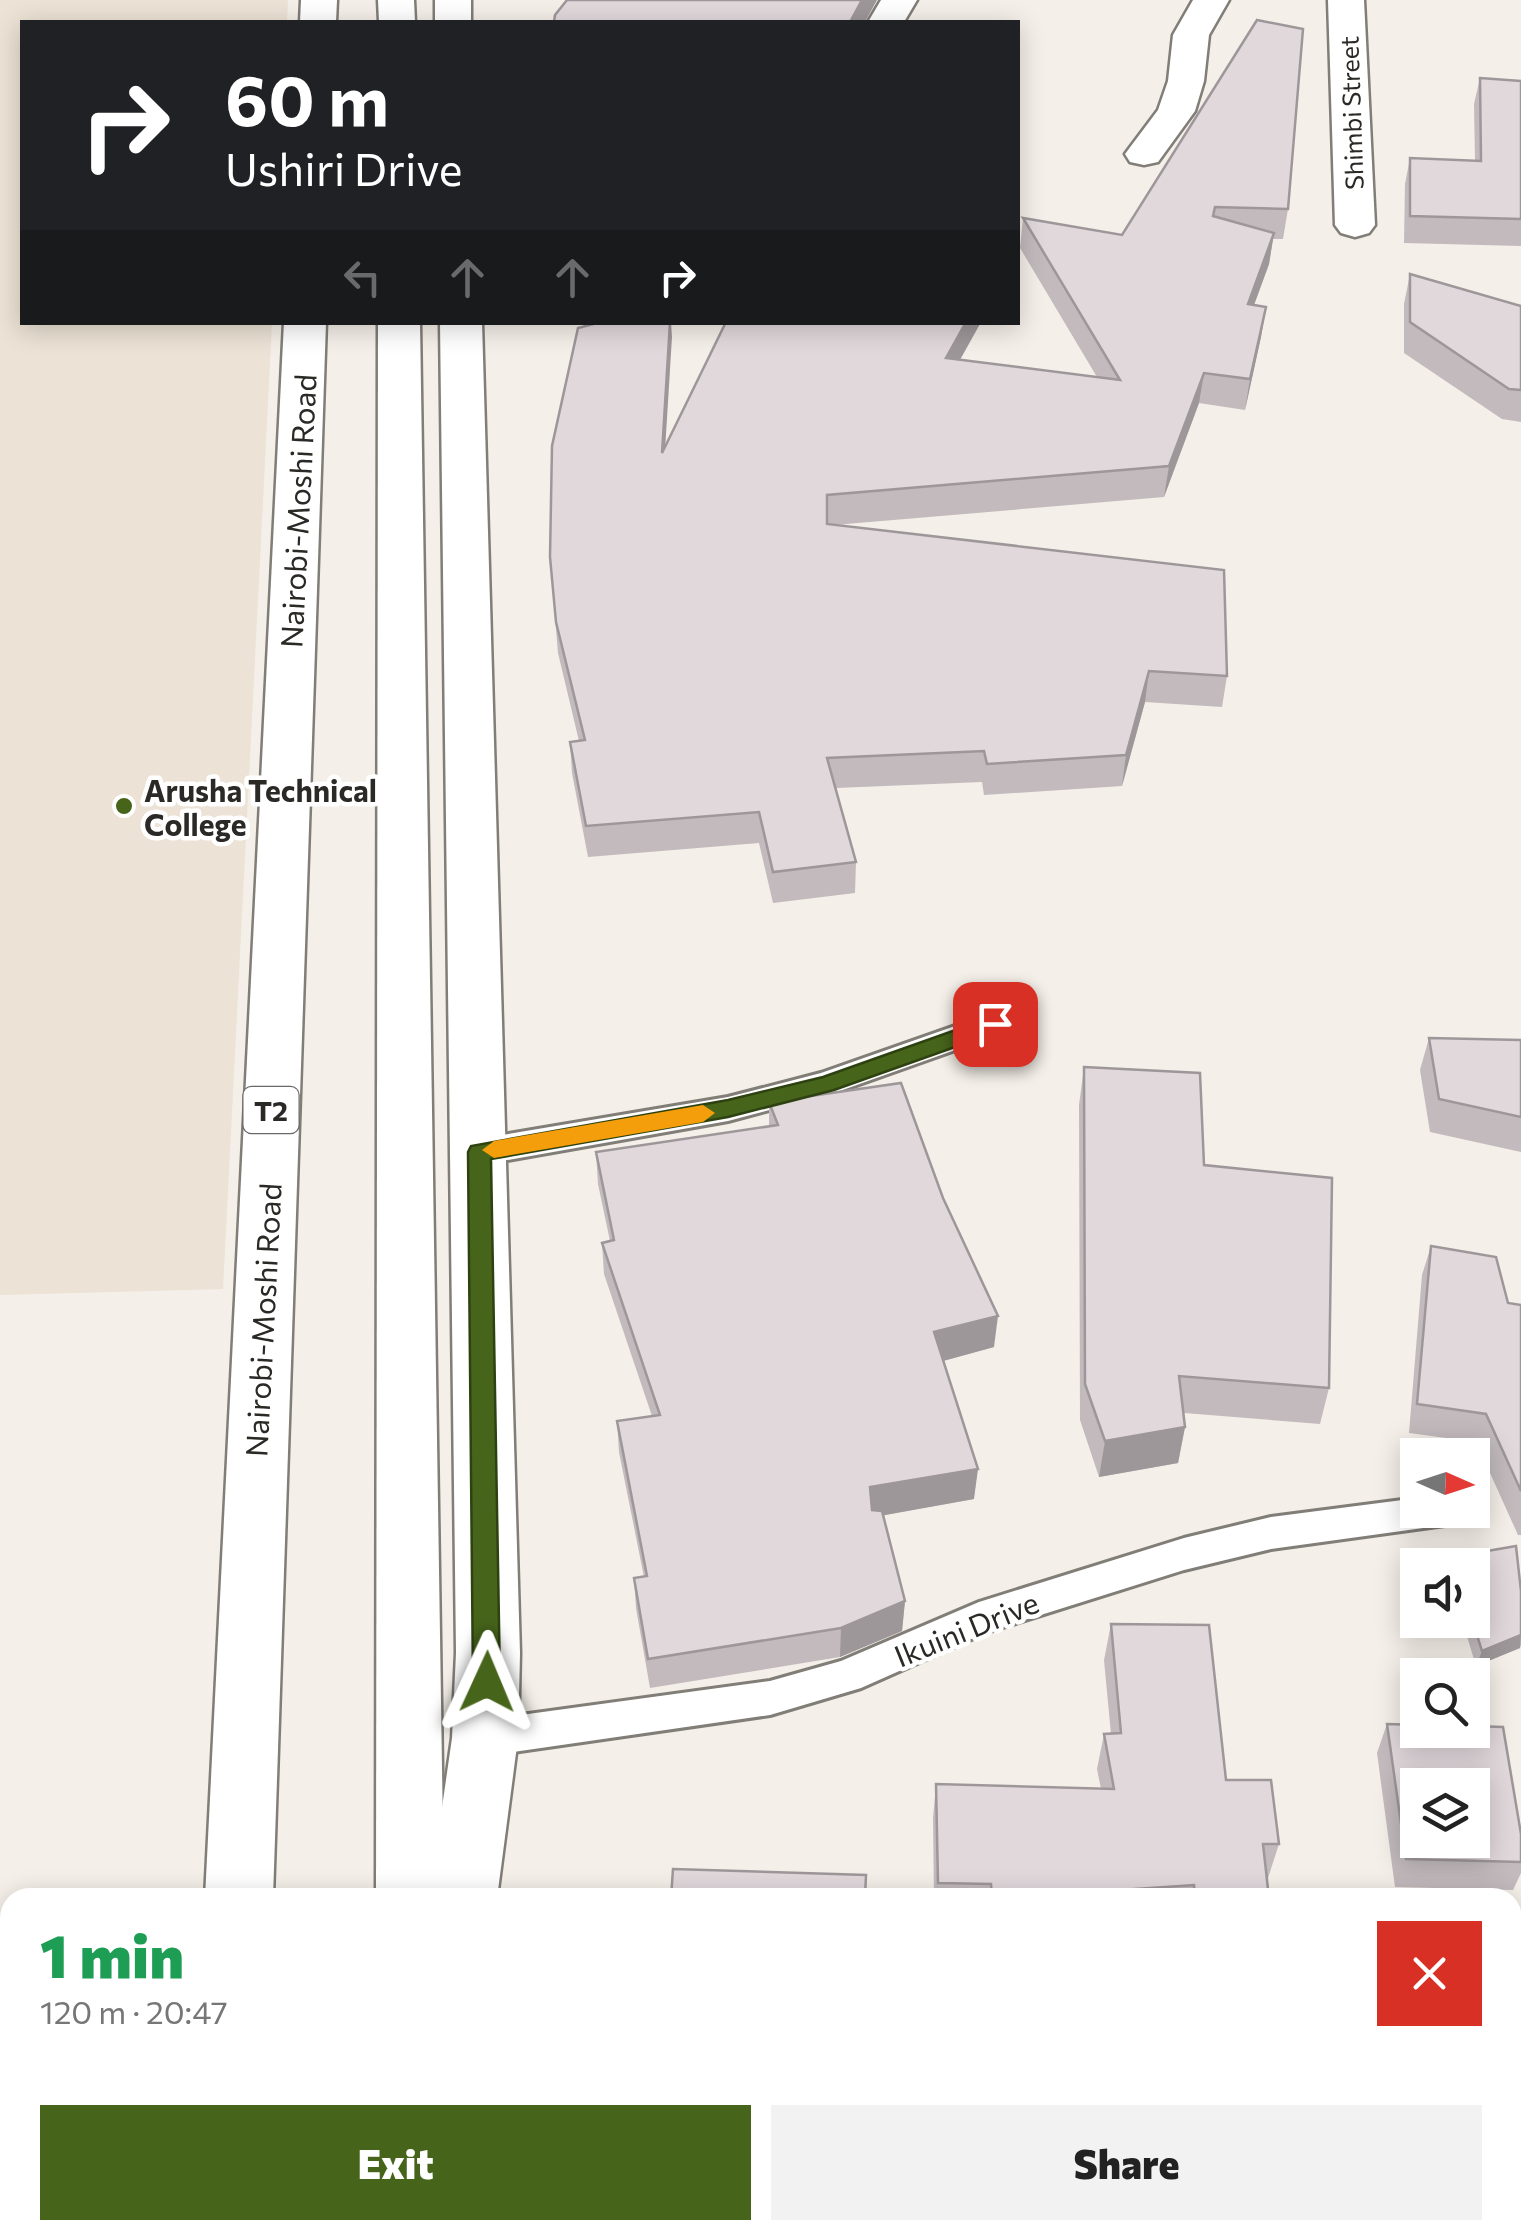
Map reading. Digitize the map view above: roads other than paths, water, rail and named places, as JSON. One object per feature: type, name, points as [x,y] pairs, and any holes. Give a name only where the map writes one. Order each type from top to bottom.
[{"type":"main road","points":[[1144,154],[1176,111],[1186,81],[1190,35],[1211,0]]},
{"type":"main road","name":"Shimbi Street","points":[[1346,0],[1354,225]]},
{"type":"main road","name":"Nairobi-Moshi Road","points":[[238,1888],[306,325]]},
{"type":"main road","points":[[399,325],[410,1888]]},
{"type":"main road","points":[[461,325],[479,1152],[486,1738],[464,1888]]},
{"type":"lane","points":[[479,1152],[745,1105],[826,1084],[995,1024]]},
{"type":"lane","name":"Ikuini Drive","points":[[486,1738],[770,1698],[847,1676],[979,1618],[1184,1554],[1271,1533],[1400,1516]]},
{"type":"place","name":"Arusha Technical College","points":[[124,806]]}]
